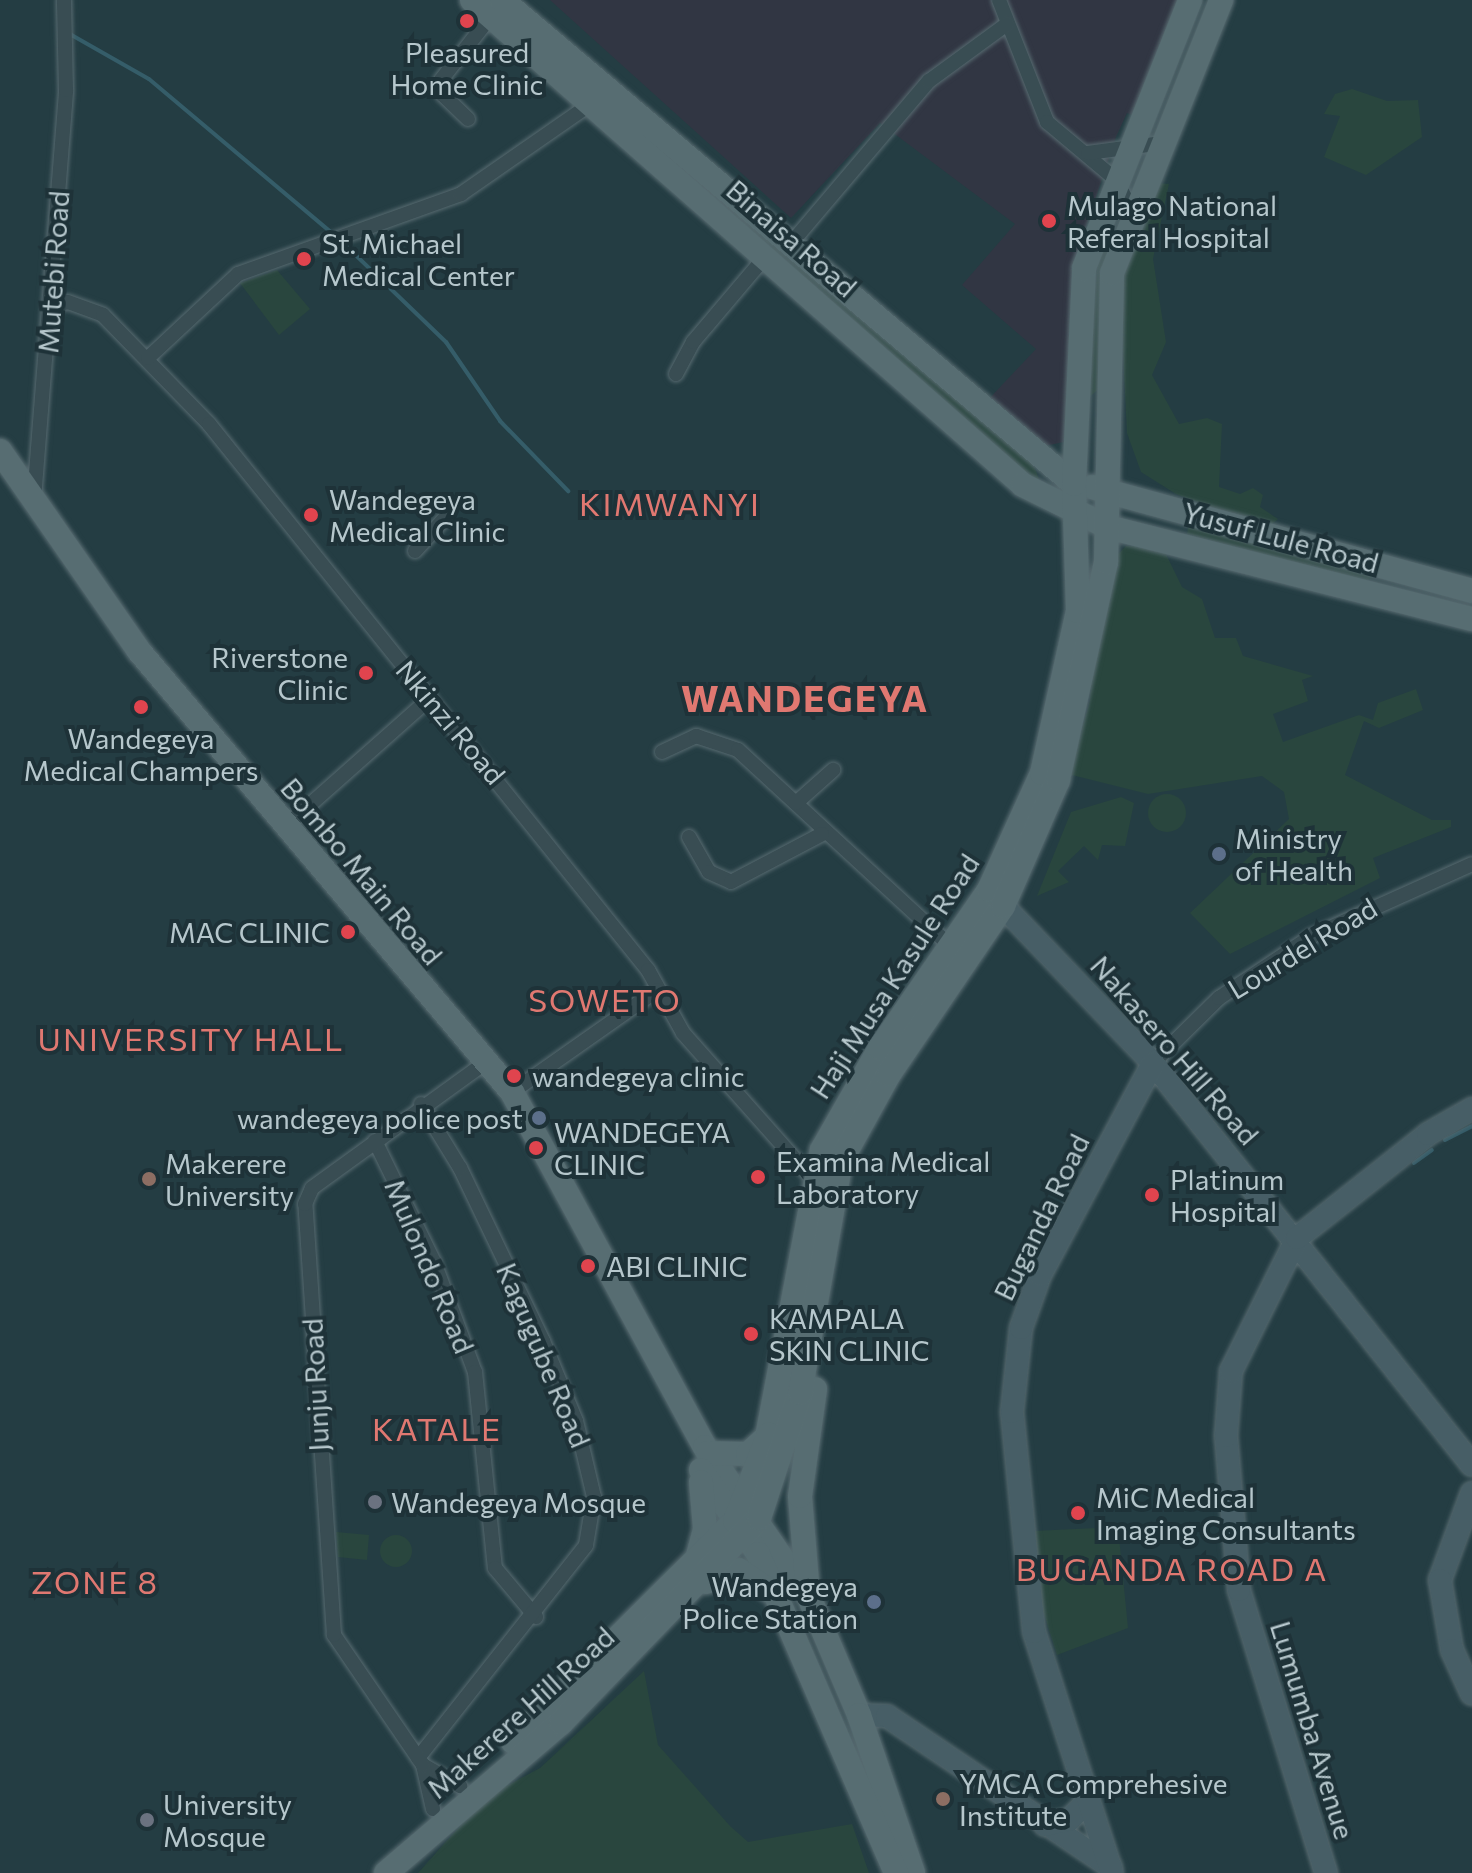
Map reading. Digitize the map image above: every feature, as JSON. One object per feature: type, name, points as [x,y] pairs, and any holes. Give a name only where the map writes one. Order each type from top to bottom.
[{"type":"main road","name":"Binaisa Road","points":[[472,0],[497,8],[777,252],[1023,485],[1075,517]]},
{"type":"main road","name":"Haji Musa Kasule Road","points":[[830,1212],[841,1161],[890,1054],[949,945],[989,890],[1055,729],[1078,611],[1074,484],[1084,268],[1115,179],[1190,0]]},
{"type":"main road","name":"Haji Musa Kasule Road","points":[[773,1416],[797,1259],[817,1184],[822,1150],[890,1054],[1003,906],[1033,851],[1078,711],[1108,527],[1112,273],[1221,0]]},
{"type":"main road","name":"Binaisa Road","points":[[497,8],[592,103],[1074,484]]},
{"type":"main road","name":"Bombo Main Road","points":[[0,451],[34,508],[139,651],[482,1065],[512,1092],[652,1345],[702,1456]]},
{"type":"main road","points":[[1074,484],[1107,489]]},
{"type":"main road","name":"Yusuf Lule Road","points":[[1107,489],[1469,590]]},
{"type":"main road","name":"Yusuf Lule Road","points":[[1075,517],[1464,617]]},
{"type":"main road","points":[[1375,593],[1384,567]]},
{"type":"main road","points":[[1464,617],[1469,590]]},
{"type":"main road","name":"Nakasero Hill Road","points":[[1003,906],[1153,1063],[1297,1238],[1472,1465]]},
{"type":"main road","name":"Buganda Road","points":[[1113,1870],[1088,1801],[1030,1612],[1013,1385],[1021,1328],[1040,1275],[1153,1063]]},
{"type":"main road","points":[[1297,1238],[1428,1134],[1472,1109]]},
{"type":"main road","points":[[692,1593],[743,1513],[800,1393],[830,1212]]},
{"type":"main road","points":[[809,1597],[800,1496],[828,1329],[830,1212]]},
{"type":"main road","name":"Lumumba Avenue","points":[[1297,1238],[1238,1349],[1226,1436],[1239,1590],[1326,1873]]},
{"type":"main road","points":[[743,1513],[773,1416]]},
{"type":"main road","points":[[702,1456],[748,1454],[767,1437],[773,1416]]},
{"type":"main road","points":[[702,1456],[743,1513],[896,1873]]},
{"type":"main road","points":[[702,1456],[809,1597],[859,1715],[913,1873]]},
{"type":"main road","points":[[697,1559],[706,1502],[702,1456]]},
{"type":"main road","points":[[1472,1493],[1440,1580],[1452,1650],[1472,1694]]},
{"type":"main road","name":"Makerere Hill Road","points":[[368,1873],[433,1809],[549,1711],[743,1513]]},
{"type":"main road","points":[[692,1593],[718,1574],[747,1571],[784,1610]]},
{"type":"main road","name":"Makerere Hill Road","points":[[386,1873],[561,1723],[692,1593]]},
{"type":"main road","points":[[859,1715],[887,1716],[1113,1870]]},
{"type":"main road","points":[[1045,1825],[1069,1820],[1088,1801]]},
{"type":"street","points":[[999,0],[1047,122],[1088,153],[1115,179],[1134,213]]},
{"type":"street","name":"Mutebi Road","points":[[34,508],[51,306],[67,37],[64,7]]},
{"type":"street","points":[[468,119],[443,95],[441,80],[497,8]]},
{"type":"street","points":[[676,374],[693,342],[929,81],[1007,24]]},
{"type":"street","points":[[148,358],[238,274],[461,194],[592,103]]},
{"type":"street","points":[[1088,153],[1162,143]]},
{"type":"street","name":"Nkinzi Road","points":[[51,306],[89,306],[148,358],[430,698],[657,990],[683,1033],[817,1184]]},
{"type":"street","points":[[415,551],[445,518]]},
{"type":"street","points":[[286,826],[430,698]]},
{"type":"street","points":[[662,752],[689,736],[729,746],[796,803],[822,834],[949,945]]},
{"type":"street","points":[[796,803],[833,770]]},
{"type":"street","points":[[689,837],[709,872],[731,882],[822,834]]},
{"type":"street","name":"Lourdel Road","points":[[1153,1063],[1219,998],[1312,936],[1472,864]]},
{"type":"street","points":[[512,1092],[657,990]]},
{"type":"street","name":"Junju Road","points":[[433,1809],[420,1762],[339,1650],[324,1569],[305,1204],[312,1188],[421,1104],[482,1065]]},
{"type":"street","name":"Kagugube Road","points":[[420,1762],[536,1617],[592,1527],[588,1461],[507,1263],[421,1104]]},
{"type":"street","name":"Mulondo Road","points":[[375,1141],[434,1262],[475,1372],[495,1568],[536,1617]]},
{"type":"street","name":"Junju Road","points":[[420,1762],[460,1786]]},
{"type":"shaded area","name":"Mulago National Referal Hospital","points":[[550,0],[1183,0],[1137,117],[1127,113],[1116,137],[1078,251],[1068,441],[1036,448],[985,403],[1036,349],[962,285],[1015,224],[880,123],[791,218]]},
{"type":"green space","points":[[483,0],[495,0],[1032,460],[1042,488]]},
{"type":"green space","points":[[1352,89],[1387,101],[1418,100],[1422,137],[1366,175],[1324,157],[1340,116],[1324,114],[1335,94]]},
{"type":"green space","points":[[1157,183],[1169,184],[1153,259],[1166,342],[1152,375],[1179,424],[1207,418],[1222,424],[1219,487],[1240,494],[1253,488],[1263,495],[1260,507],[1278,519],[1267,529],[1176,494],[1141,472],[1127,433],[1119,271]]},
{"type":"green space","points":[[1099,237],[1110,243],[1103,268],[1100,388],[1088,398]]},
{"type":"green space","points":[[277,270],[310,309],[279,335],[240,283]]},
{"type":"green space","points":[[1189,523],[1370,572],[1372,577],[1366,582],[1187,534]]},
{"type":"green space","points":[[1161,544],[1182,587],[1202,599],[1215,638],[1236,638],[1243,656],[1313,676],[1302,680],[1308,701],[1273,714],[1283,742],[1359,715],[1373,720],[1378,703],[1416,689],[1423,710],[1379,728],[1364,721],[1345,775],[1432,820],[1451,820],[1451,827],[1373,858],[1380,878],[1230,954],[1190,913],[1289,819],[1284,792],[1262,776],[1148,794],[1068,774],[1090,701],[1093,604],[1103,570],[1126,546]]},
{"type":"green space","points":[[1167,794],[1181,799],[1186,813],[1181,827],[1167,832],[1153,827],[1148,813],[1153,799]]},
{"type":"green space","points":[[1121,797],[1134,803],[1125,846],[1102,845],[1098,860],[1084,846],[1058,871],[1069,882],[1037,896],[1071,812]]},
{"type":"green space","points":[[1118,1527],[1128,1628],[1057,1655],[1038,1595],[1033,1531]]},
{"type":"green space","points":[[336,1532],[369,1535],[367,1560],[338,1557]]},
{"type":"green space","points":[[396,1535],[407,1540],[412,1551],[407,1562],[396,1567],[385,1562],[380,1551],[385,1540]]},
{"type":"green space","points":[[644,1671],[658,1745],[730,1826],[748,1842],[852,1824],[869,1873],[418,1873],[486,1797],[540,1768]]},
{"type":"waterway","points":[[68,33],[149,79],[334,235]]},
{"type":"waterway","points":[[341,241],[446,342],[500,421],[568,491]]},
{"type":"waterway","points":[[1445,1140],[1472,1126]]},
{"type":"waterway","points":[[1414,1163],[1432,1150]]},
{"type":"place","name":"Pleasured Home Clinic","points":[[467,21]]},
{"type":"place","name":"Mulago National Referal Hospital","points":[[1049,221]]},
{"type":"place","name":"St. Michael Medical Center","points":[[304,259]]},
{"type":"place","name":"Wandegeya Medical Clinic","points":[[311,515]]},
{"type":"place","name":"Riverstone Clinic","points":[[366,673]]},
{"type":"place","name":"Wandegeya Medical Champers","points":[[141,707]]},
{"type":"place","name":"Ministry of Health","points":[[1219,854]]},
{"type":"place","name":"MAC CLINIC","points":[[348,932]]},
{"type":"place","name":"wandegeya clinic","points":[[514,1076]]},
{"type":"place","name":"wandegeya police post","points":[[539,1118]]},
{"type":"place","name":"WANDEGEYA CLINIC","points":[[536,1148]]},
{"type":"place","name":"Examina Medical Laboratory","points":[[758,1177]]},
{"type":"place","name":"Makerere University","points":[[149,1179]]},
{"type":"place","name":"Platinum Hospital","points":[[1152,1195]]},
{"type":"place","name":"ABI CLINIC","points":[[588,1266]]},
{"type":"place","name":"KAMPALA SKIN CLINIC","points":[[751,1334]]},
{"type":"place","name":"Wandegeya Mosque","points":[[375,1502]]},
{"type":"place","name":"MiC Medical Imaging Consultants","points":[[1078,1513]]},
{"type":"place","name":"Wandegeya Police Station","points":[[874,1602]]},
{"type":"place","name":"YMCA Comprehesive Institute","points":[[943,1799]]},
{"type":"place","name":"University Mosque","points":[[147,1820]]},
{"type":"district","name":"KIMWANYI","points":[[670,503]]},
{"type":"district","name":"WANDEGEYA","points":[[805,698]]},
{"type":"district","name":"SOWETO","points":[[605,999]]},
{"type":"district","name":"UNIVERSITY HALL","points":[[191,1038]]},
{"type":"district","name":"KATALE","points":[[437,1428]]},
{"type":"district","name":"BUGANDA ROAD A","points":[[1172,1568]]},
{"type":"district","name":"ZONE 8","points":[[95,1581]]}]
